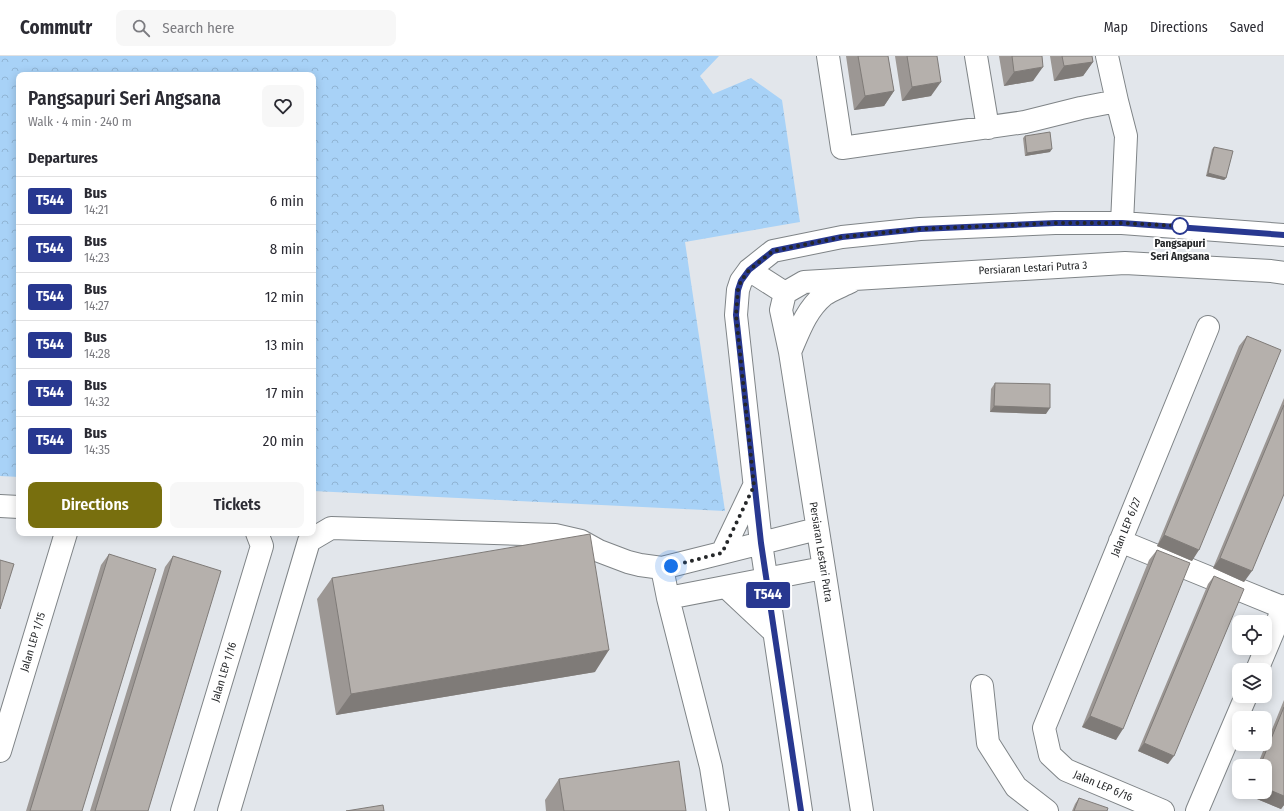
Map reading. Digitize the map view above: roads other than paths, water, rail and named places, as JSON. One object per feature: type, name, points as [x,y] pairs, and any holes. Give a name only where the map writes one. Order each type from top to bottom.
[{"type":"street","points":[[828,56],[842,148],[1026,122],[1081,108],[1117,101]]},
{"type":"street","points":[[976,56],[988,128]]},
{"type":"street","points":[[1107,56],[1126,136],[1122,223]]},
{"type":"street","points":[[801,811],[761,543],[736,315],[738,290],[741,281],[749,270],[773,251],[842,237],[920,229],[1055,223],[1122,223],[1284,235]]},
{"type":"street","name":"Persiaran Lestari Putra 3","points":[[785,293],[804,282],[860,277],[1125,263],[1284,273]]},
{"type":"street","points":[[749,270],[785,293]]},
{"type":"street","points":[[790,352],[804,319],[814,306],[825,295],[860,277]]},
{"type":"street","name":"Persiaran Lestari Putra","points":[[785,293],[781,310],[790,352],[862,811]]},
{"type":"street","name":"Jalan LEP 6/27","points":[[1044,728],[1208,327]]},
{"type":"street","points":[[722,553],[754,486]]},
{"type":"street","points":[[0,506],[16,507]]},
{"type":"street","points":[[229,811],[309,541],[332,528],[555,535],[581,541],[599,551],[628,562],[662,568],[817,529]]},
{"type":"street","name":"Jalan LEP 1/15","points":[[0,751],[65,536]]},
{"type":"street","name":"Jalan LEP 1/16","points":[[182,811],[262,546],[258,536]]},
{"type":"street","points":[[1120,541],[1284,607],[1260,663]]},
{"type":"street","points":[[662,568],[668,598],[711,767],[718,811]]},
{"type":"street","points":[[668,598],[823,568]]},
{"type":"street","points":[[726,587],[773,631]]},
{"type":"street","points":[[982,686],[988,743],[1016,788],[1047,811]]},
{"type":"street","points":[[1197,811],[1243,703]]},
{"type":"street","name":"Jalan LEP 6/16","points":[[1044,728],[1050,755],[1066,770],[1163,811]]},
{"type":"place","name":"Pangsapuri Seri Angsana","points":[[1180,226]]}]
